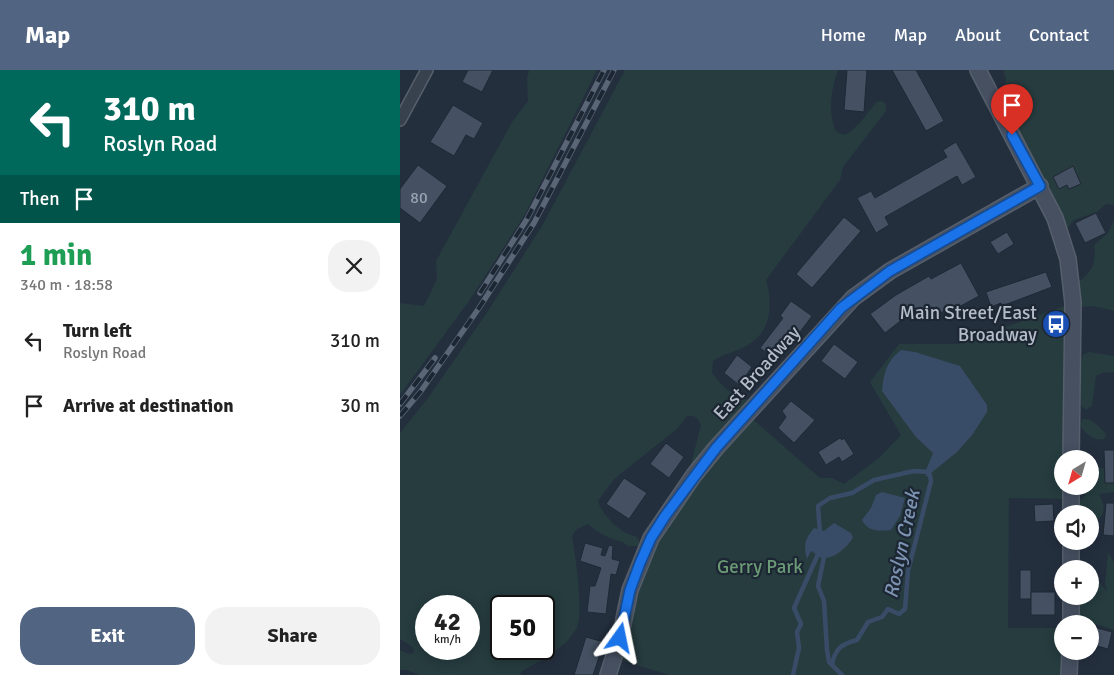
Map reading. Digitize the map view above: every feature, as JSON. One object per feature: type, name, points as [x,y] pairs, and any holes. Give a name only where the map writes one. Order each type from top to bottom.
[{"type":"main road","points":[[978,70],[1040,186],[1061,233],[1068,259],[1073,303],[1072,450]]},
{"type":"main road","name":"East Broadway","points":[[608,675],[620,638],[630,590],[651,538],[694,475],[722,442],[852,298],[890,271],[1040,186]]},
{"type":"main road","points":[[1069,675],[1070,660]]},
{"type":"street","points":[[400,120],[427,70]]},
{"type":"green space","points":[[529,70],[597,70],[524,216],[469,301],[400,395],[400,303],[424,306],[437,279],[436,261],[512,122],[528,101],[527,79]]},
{"type":"green space","name":"Gerry Park","points":[[625,70],[838,70],[832,93],[831,107],[835,130],[840,134],[849,132],[862,120],[876,102],[882,101],[886,104],[886,111],[843,167],[840,180],[766,280],[770,307],[769,316],[762,332],[748,345],[713,361],[712,373],[725,388],[740,399],[753,400],[747,414],[820,478],[832,478],[844,484],[879,458],[901,435],[870,382],[899,344],[958,344],[1073,303],[1071,450],[1054,450],[1054,495],[1071,495],[1071,499],[1009,498],[1008,628],[1054,628],[1054,660],[1065,660],[1069,675],[669,675],[614,658],[630,590],[689,472],[701,425],[699,420],[692,416],[687,416],[677,429],[614,479],[598,501],[607,517],[624,532],[635,536],[639,540],[639,546],[628,546],[623,542],[603,535],[588,524],[577,529],[572,536],[578,583],[579,620],[572,635],[560,648],[555,651],[555,595],[490,595],[490,660],[542,660],[521,672],[520,675],[419,675],[407,670],[400,670],[400,650],[409,654],[414,653],[413,647],[400,639],[400,433],[428,398],[486,314],[542,226]]},
{"type":"green space","points":[[1003,70],[1114,70],[1114,205],[1106,204],[1097,212],[1074,220],[1066,230],[990,94],[1005,86],[1006,79]]},
{"type":"green space","points":[[1114,220],[1114,311],[1093,306],[1079,307],[1076,279],[1081,280],[1089,272],[1095,256],[1094,245],[1108,233]]},
{"type":"green space","points":[[1089,352],[1114,356],[1114,372],[1102,373],[1096,376],[1092,406],[1086,410],[1081,405],[1080,365],[1083,355]]},
{"type":"green space","points":[[1083,419],[1090,420],[1099,426],[1106,434],[1104,439],[1093,438],[1087,433],[1080,424]]},
{"type":"green space","points":[[1099,467],[1114,474],[1114,492],[1099,494]]},
{"type":"green space","points":[[1099,494],[1104,510],[1099,519],[1099,505],[1079,505],[1080,500],[1086,495]]},
{"type":"green space","points":[[1108,552],[1114,563],[1114,630],[1099,625],[1099,615],[1071,615],[1071,605],[1099,605],[1099,583],[1107,591],[1105,584]]},
{"type":"water","points":[[901,350],[915,352],[960,366],[987,405],[987,412],[972,435],[957,452],[926,477],[926,470],[933,453],[916,437],[882,391],[887,368],[892,359]]},
{"type":"water","points":[[882,492],[905,498],[900,516],[891,530],[870,529],[862,520],[871,508],[876,495]]},
{"type":"water","points":[[834,523],[851,533],[853,538],[850,542],[844,549],[831,557],[822,558],[811,551],[807,559],[805,546],[814,528],[824,531]]},
{"type":"building","points":[[468,70],[493,70],[482,92],[462,82]]},
{"type":"building","points":[[847,70],[867,70],[864,112],[844,110]]},
{"type":"building","points":[[892,70],[916,70],[944,121],[926,131]]},
{"type":"building","points":[[453,105],[483,123],[474,139],[466,135],[454,156],[430,142]]},
{"type":"building","points":[[956,142],[976,177],[962,185],[957,176],[885,217],[889,225],[876,233],[857,198],[871,191],[875,198],[947,157],[943,150]]},
{"type":"building","points":[[418,165],[447,186],[420,223],[400,208],[400,189]]},
{"type":"building","points":[[1073,166],[1081,184],[1069,189],[1067,185],[1059,189],[1053,177]]},
{"type":"building","points":[[1096,213],[1106,233],[1085,243],[1075,223]]},
{"type":"building","points":[[844,217],[861,231],[812,288],[796,274]]},
{"type":"building","points":[[1007,232],[1014,244],[998,254],[990,242]]},
{"type":"building","points":[[961,263],[979,296],[957,308],[955,305],[924,322],[917,308],[885,333],[870,314],[896,295],[929,276],[931,279]]},
{"type":"building","points":[[1046,272],[1052,287],[1002,306],[1001,303],[991,307],[986,292]]},
{"type":"building","points":[[791,301],[812,316],[778,361],[760,348],[783,318],[780,316]]},
{"type":"building","points":[[834,344],[858,362],[845,379],[821,361]]},
{"type":"building","points":[[737,355],[752,367],[739,385],[724,373]]},
{"type":"building","points":[[791,401],[815,420],[794,443],[778,428],[786,417],[782,411]]},
{"type":"building","points":[[840,438],[842,440],[844,438],[854,454],[842,462],[839,457],[826,465],[818,452]]},
{"type":"building","points":[[666,443],[684,457],[669,478],[650,464]]},
{"type":"building","points":[[1104,450],[1114,450],[1114,483],[1105,483]]},
{"type":"building","points":[[624,478],[647,493],[629,519],[606,504]]},
{"type":"building","points":[[1106,503],[1114,503],[1114,536],[1103,535]]},
{"type":"building","points":[[1053,504],[1054,521],[1035,522],[1034,505]]},
{"type":"building","points":[[585,543],[603,548],[601,555],[605,556],[609,545],[613,546],[612,559],[620,561],[616,575],[611,574],[606,614],[587,612],[590,586],[595,586],[601,568],[580,561]]},
{"type":"building","points":[[1020,570],[1031,570],[1031,599],[1020,599]]},
{"type":"building","points":[[1031,592],[1054,592],[1055,615],[1031,615]]},
{"type":"building","points":[[1099,628],[1112,632],[1108,649],[1099,646]]},
{"type":"building","points":[[586,637],[604,642],[593,675],[574,675]]},
{"type":"waterway","name":"Roslyn Creek","points":[[820,534],[818,506],[830,498],[852,493],[874,480],[914,471],[929,472]]},
{"type":"waterway","name":"Roslyn Creek","points":[[832,665],[837,651],[843,645],[857,640],[868,622],[882,617],[888,609],[899,614],[905,609],[908,571],[931,481],[929,471]]},
{"type":"waterway","name":"Roslyn Creek","points":[[823,551],[824,557],[818,586],[824,601],[827,650],[829,662],[842,675]]},
{"type":"waterway","name":"Roslyn Creek","points":[[793,675],[799,648],[797,632],[801,624],[794,608],[819,552]]},
{"type":"railway","points":[[480,293],[527,219],[604,70]]},
{"type":"railway","points":[[400,416],[421,391],[479,308],[534,223],[614,70]]},
{"type":"railway","points":[[400,404],[435,358]]},
{"type":"place","name":"Main Street/East Broadway","points":[[1056,324]]},
{"type":"route","points":[[620,638],[630,590],[651,538],[665,516],[716,448],[841,308],[890,271],[1040,186],[1012,135]]}]
